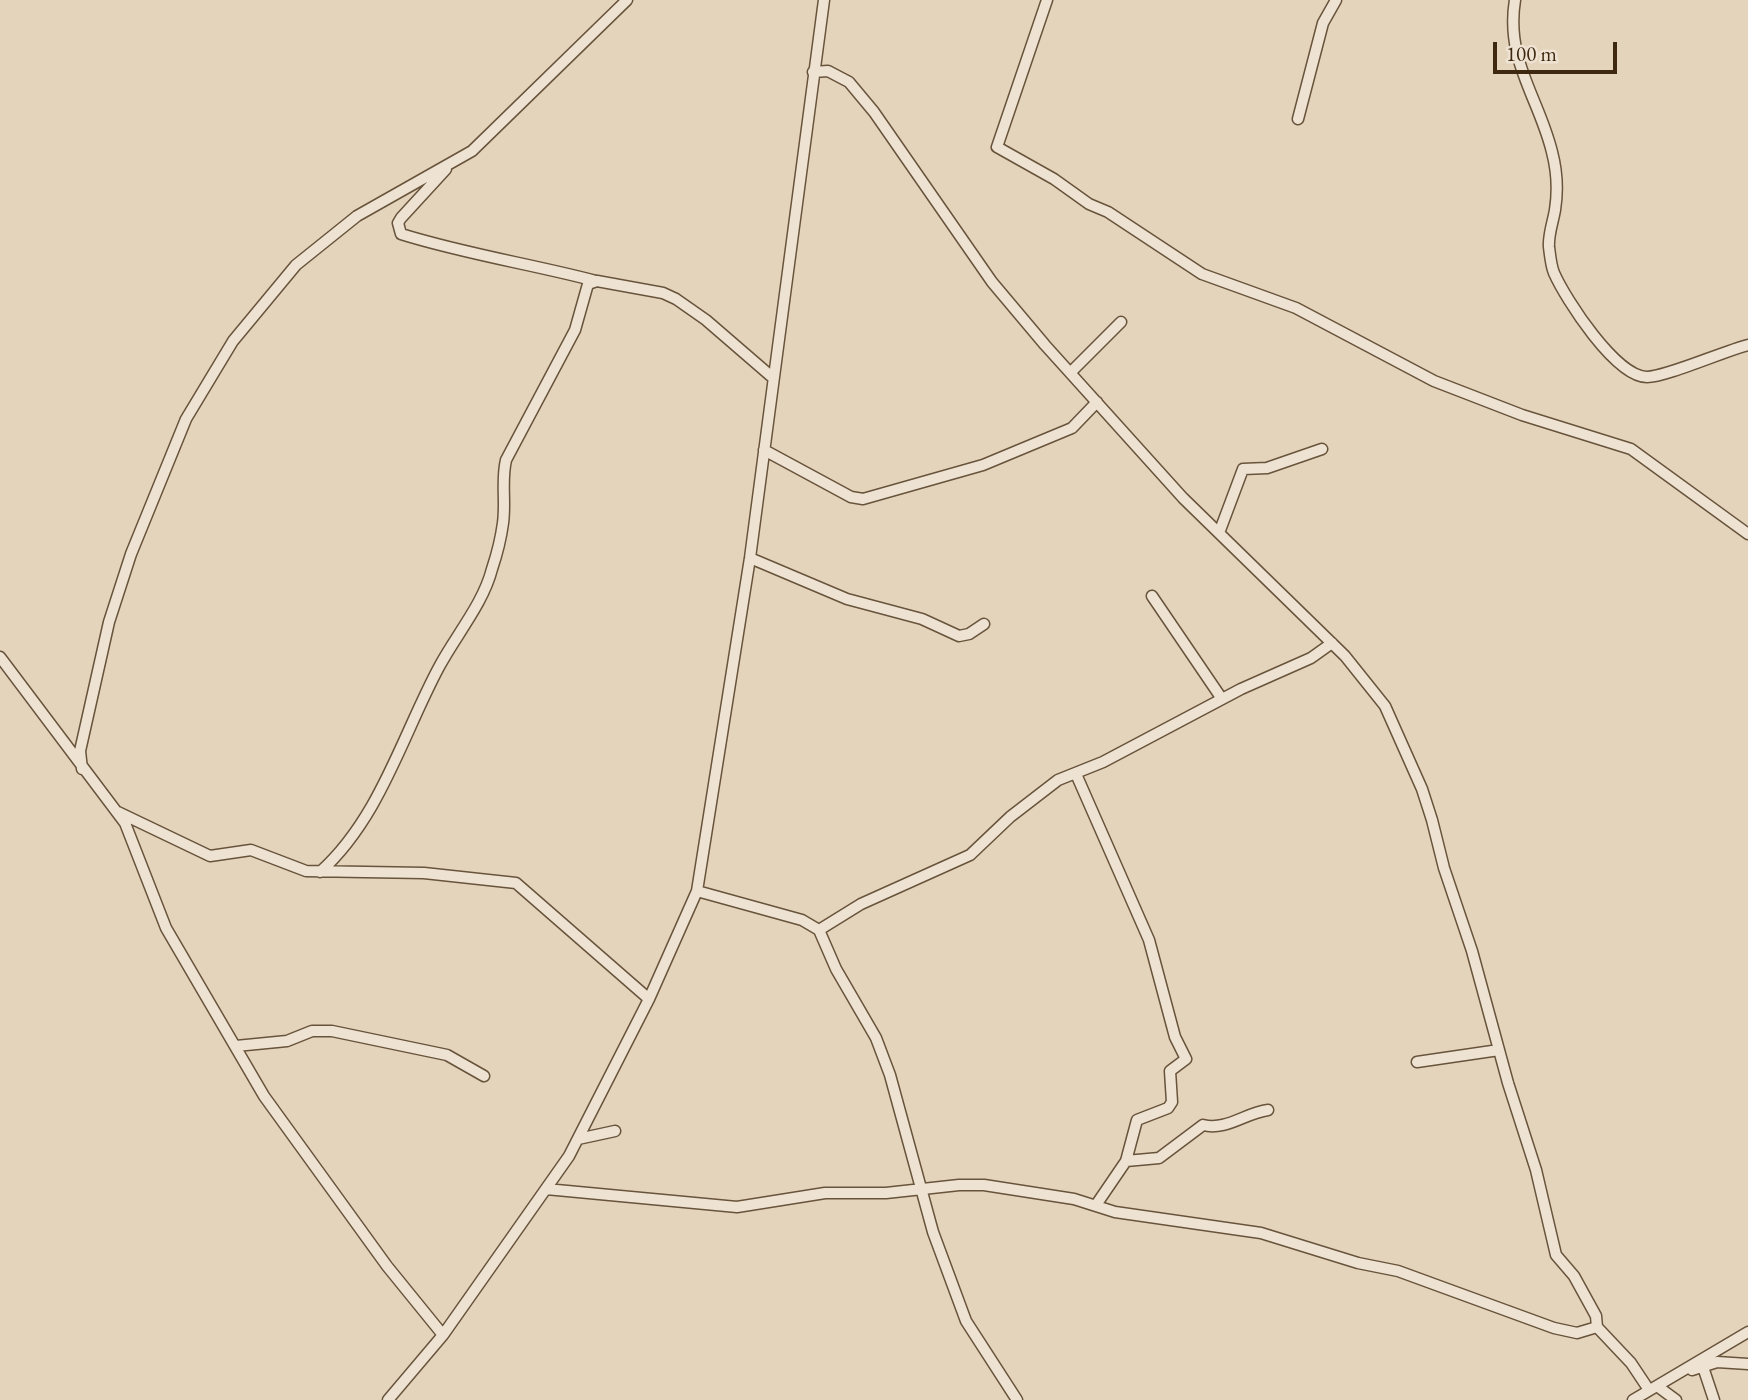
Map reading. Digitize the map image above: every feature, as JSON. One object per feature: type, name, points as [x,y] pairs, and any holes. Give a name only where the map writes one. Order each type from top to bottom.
[{"type":"street","points":[[82,769],[80,751],[106,634],[131,554],[186,419],[233,341],[296,265],[357,216],[472,151],[627,0]]},
{"type":"street","points":[[388,1400],[443,1335],[578,1139],[649,999],[698,891],[750,558],[824,0]]},
{"type":"street","points":[[1047,0],[997,147],[1054,179],[1089,204],[1108,212],[1202,274],[1296,309],[1434,381],[1522,415],[1630,449],[1748,534]]},
{"type":"street","points":[[1298,119],[1323,23],[1336,0]]},
{"type":"street","points":[[1515,0],[1515,54],[1541,117],[1557,177],[1549,243],[1553,272],[1583,320],[1618,361],[1633,373],[1646,377],[1664,375],[1748,345]]},
{"type":"street","points":[[813,72],[837,74],[849,82],[874,112],[992,282],[1183,498],[1332,643],[1385,706],[1422,789],[1540,1181],[1556,1255],[1574,1276],[1596,1317],[1597,1327],[1653,1388],[1676,1400]]},
{"type":"street","points":[[450,164],[401,218],[398,223],[401,234],[467,254],[525,262],[597,281],[663,293],[706,320],[772,377]]},
{"type":"street","points":[[320,872],[358,832],[430,682],[458,630],[481,597],[492,573],[504,522],[502,475],[506,460],[575,330],[585,290],[589,284],[597,281]]},
{"type":"street","points":[[1071,372],[1121,322]]},
{"type":"street","points":[[764,450],[851,497],[863,499],[983,465],[1072,428],[1097,402]]},
{"type":"street","points":[[1219,533],[1243,469],[1267,468],[1322,449]]},
{"type":"street","points":[[750,558],[846,599],[922,619],[959,636],[969,634],[984,624]]},
{"type":"street","points":[[1152,596],[1222,699]]},
{"type":"street","points":[[820,930],[861,904],[970,855],[1058,780],[1076,774],[1222,699],[1311,658],[1332,643]]},
{"type":"street","points":[[0,657],[82,769],[118,811],[139,854],[166,928],[264,1096],[387,1266],[443,1335]]},
{"type":"street","points":[[1076,774],[1149,940],[1175,1037],[1186,1059],[1170,1071],[1172,1102],[1162,1113],[1141,1116],[1134,1124],[1126,1161],[1096,1205]]},
{"type":"street","points":[[118,811],[210,856],[251,850],[306,871],[424,873],[516,883],[649,999]]},
{"type":"street","points":[[698,891],[802,920],[820,930],[836,969],[876,1038],[933,1232],[966,1321],[1017,1400]]},
{"type":"street","points":[[236,1046],[287,1041],[312,1031],[332,1031],[447,1055],[484,1076]]},
{"type":"street","points":[[1418,1062],[1499,1050]]},
{"type":"street","points":[[1126,1161],[1159,1158],[1203,1125],[1218,1129],[1238,1118],[1268,1110]]},
{"type":"street","points":[[578,1139],[615,1131]]},
{"type":"street","points":[[546,1189],[666,1199],[712,1208],[737,1207],[825,1193],[886,1193],[921,1188],[984,1185],[1096,1205],[1115,1212],[1261,1233],[1358,1263],[1398,1272],[1555,1328],[1577,1333],[1597,1327]]},
{"type":"street","points":[[1633,1400],[1678,1374],[1702,1364],[1748,1332]]},
{"type":"street","points":[[1702,1364],[1748,1364]]},
{"type":"street","points":[[1702,1364],[1714,1400]]}]
